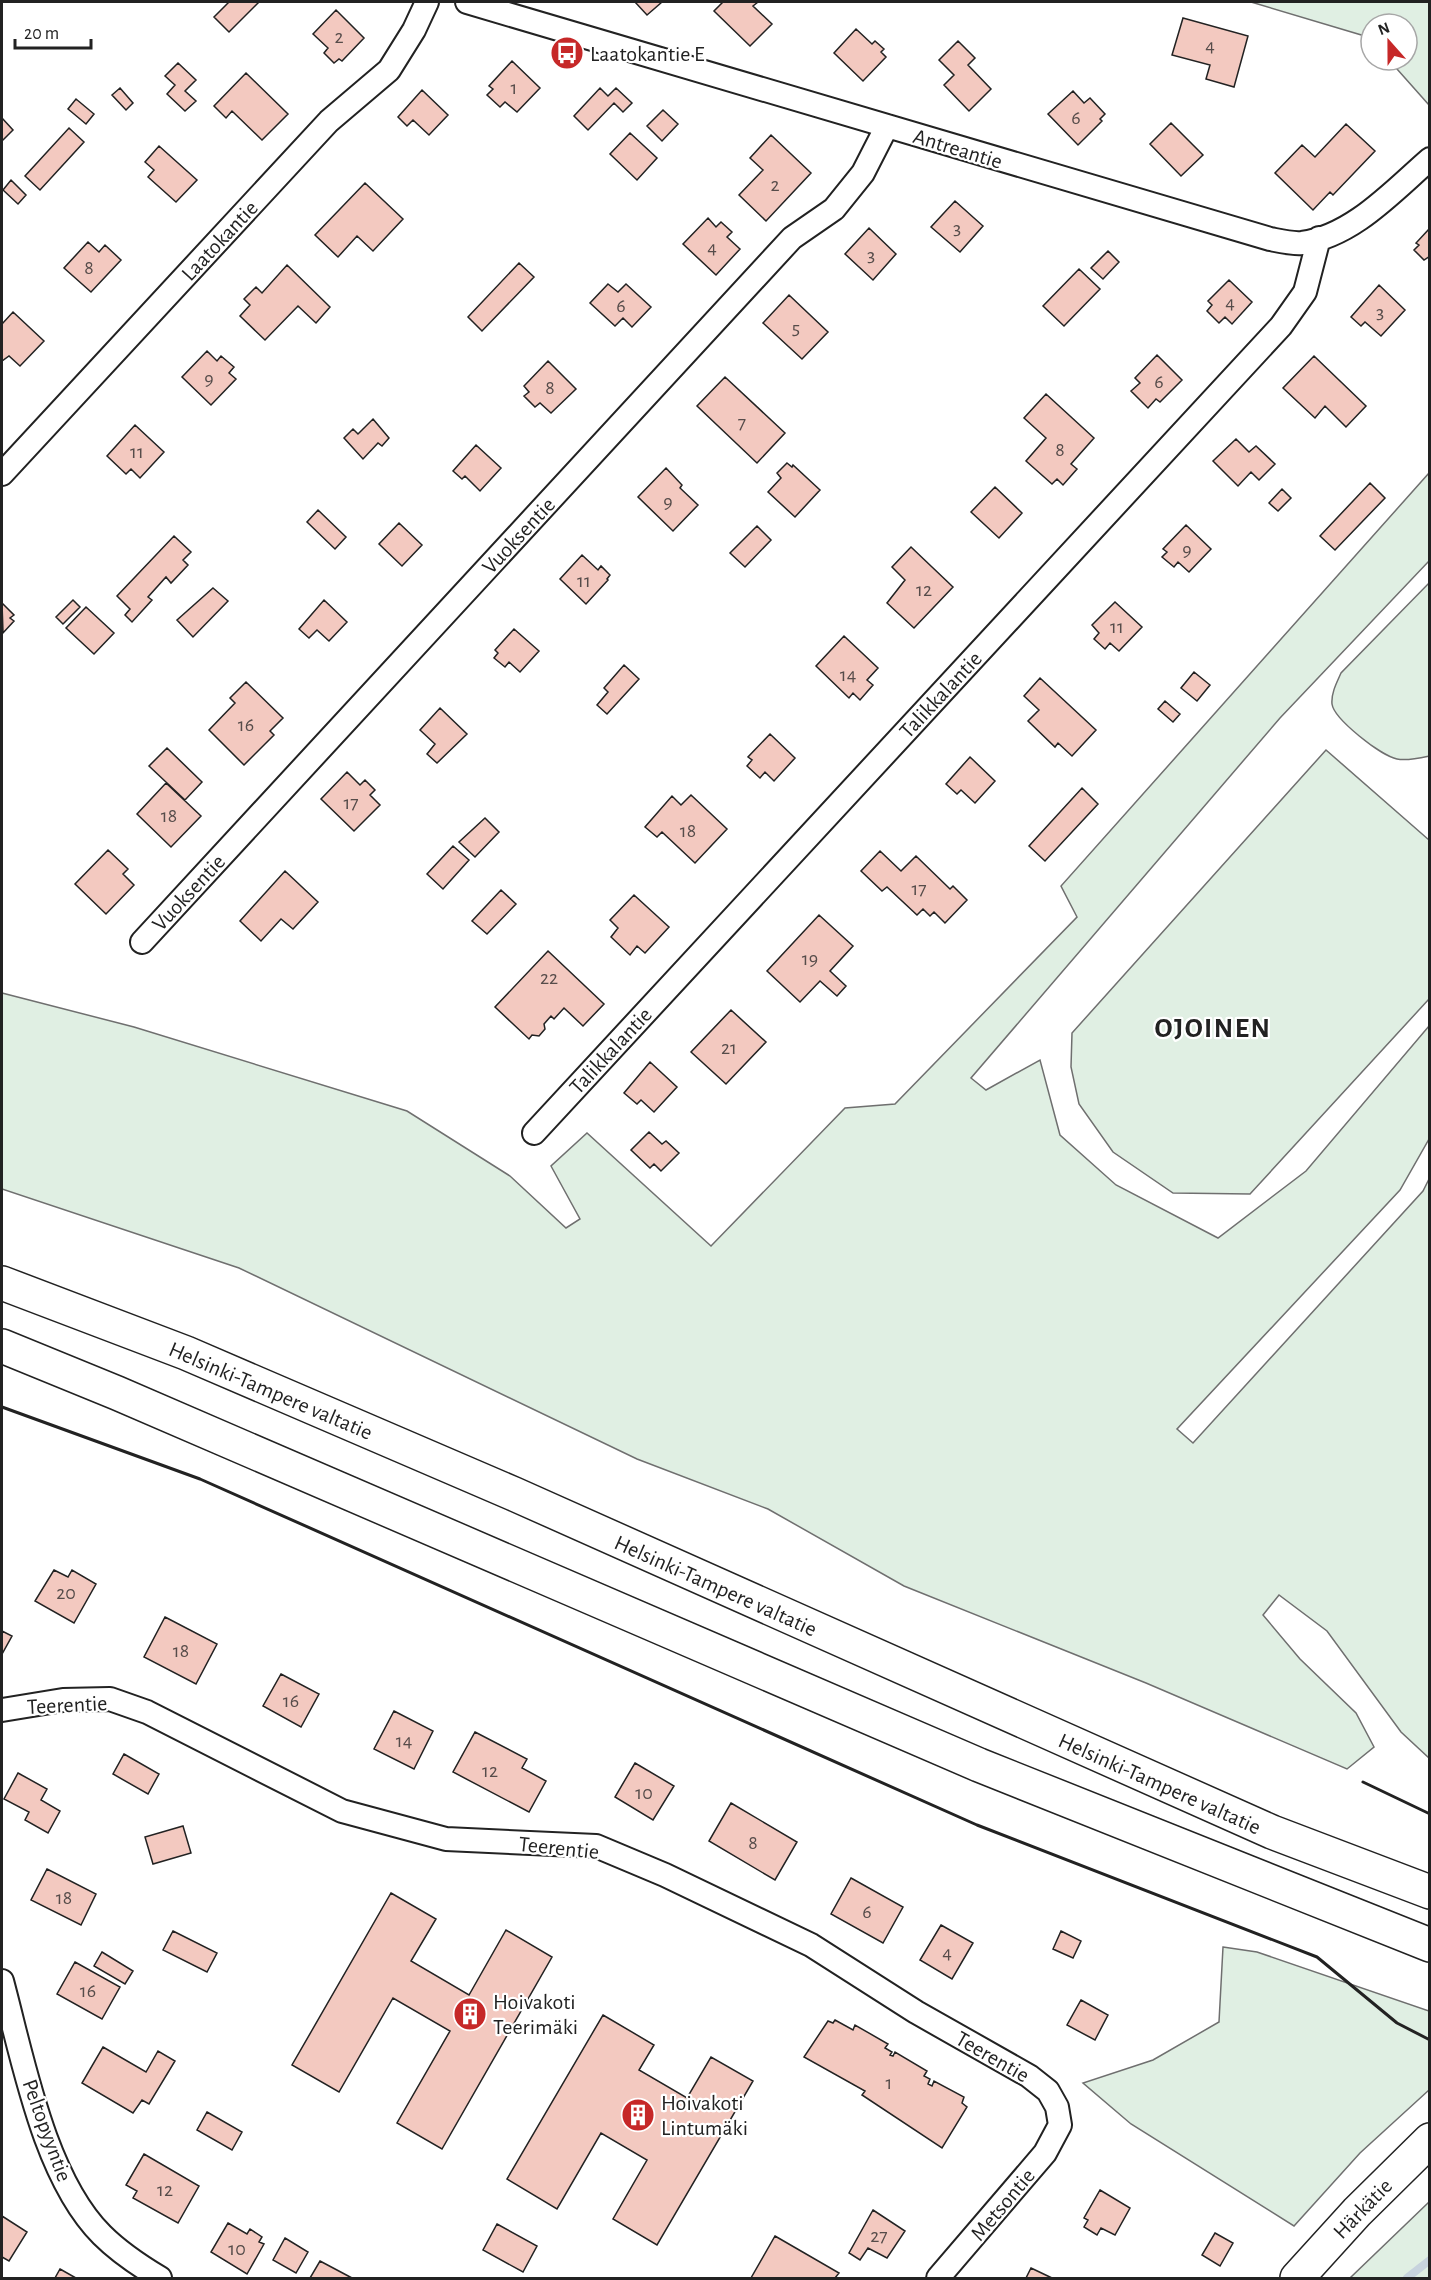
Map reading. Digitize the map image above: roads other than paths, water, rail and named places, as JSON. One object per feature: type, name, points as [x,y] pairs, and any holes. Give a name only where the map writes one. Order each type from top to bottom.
[{"type":"main road","name":"Helsinki-Tampere valtatie","points":[[2,1283],[186,1353],[514,1494],[1272,1832],[1430,1892]]},
{"type":"main road","points":[[2,1346],[117,1392],[979,1765],[1430,1945]]},
{"type":"main road","name":"Härkätie","points":[[1297,2278],[1357,2212],[1430,2140]]},
{"type":"street","name":"Laatokantie","points":[[2,474],[329,122],[389,70],[414,30],[427,2]]},
{"type":"street","name":"Antreantie","points":[[467,2],[1270,239],[1300,243],[1319,238],[1357,221],[1430,159]]},
{"type":"street","name":"Vuoksentie","points":[[142,942],[792,238],[834,209],[863,173],[887,126]]},
{"type":"street","name":"Talikkalantie","points":[[534,1133],[1281,326],[1305,292],[1319,238]]},
{"type":"street","name":"Teerentie","points":[[2,1710],[63,1700],[110,1699],[147,1712],[342,1811],[446,1839],[596,1846],[665,1875],[811,1946],[916,2012],[1029,2076],[1048,2091],[1057,2107],[1060,2126]]},
{"type":"street","name":"Peltopyyntie","points":[[2,1981],[38,2112],[57,2164],[74,2199],[101,2234],[133,2261],[160,2278]]},
{"type":"street","name":"Metsontie","points":[[938,2278],[1045,2153],[1060,2126]]},
{"type":"waterway","points":[[1407,2278],[1430,2260]]},
{"type":"place","name":"Laatokantie E","points":[[567,53]]},
{"type":"place","name":"Hoivakoti Teerimäki","points":[[470,2014]]},
{"type":"place","name":"Hoivakoti Lintumäki","points":[[638,2115]]},
{"type":"district","name":"OJOINEN","points":[[1213,1027]]}]
